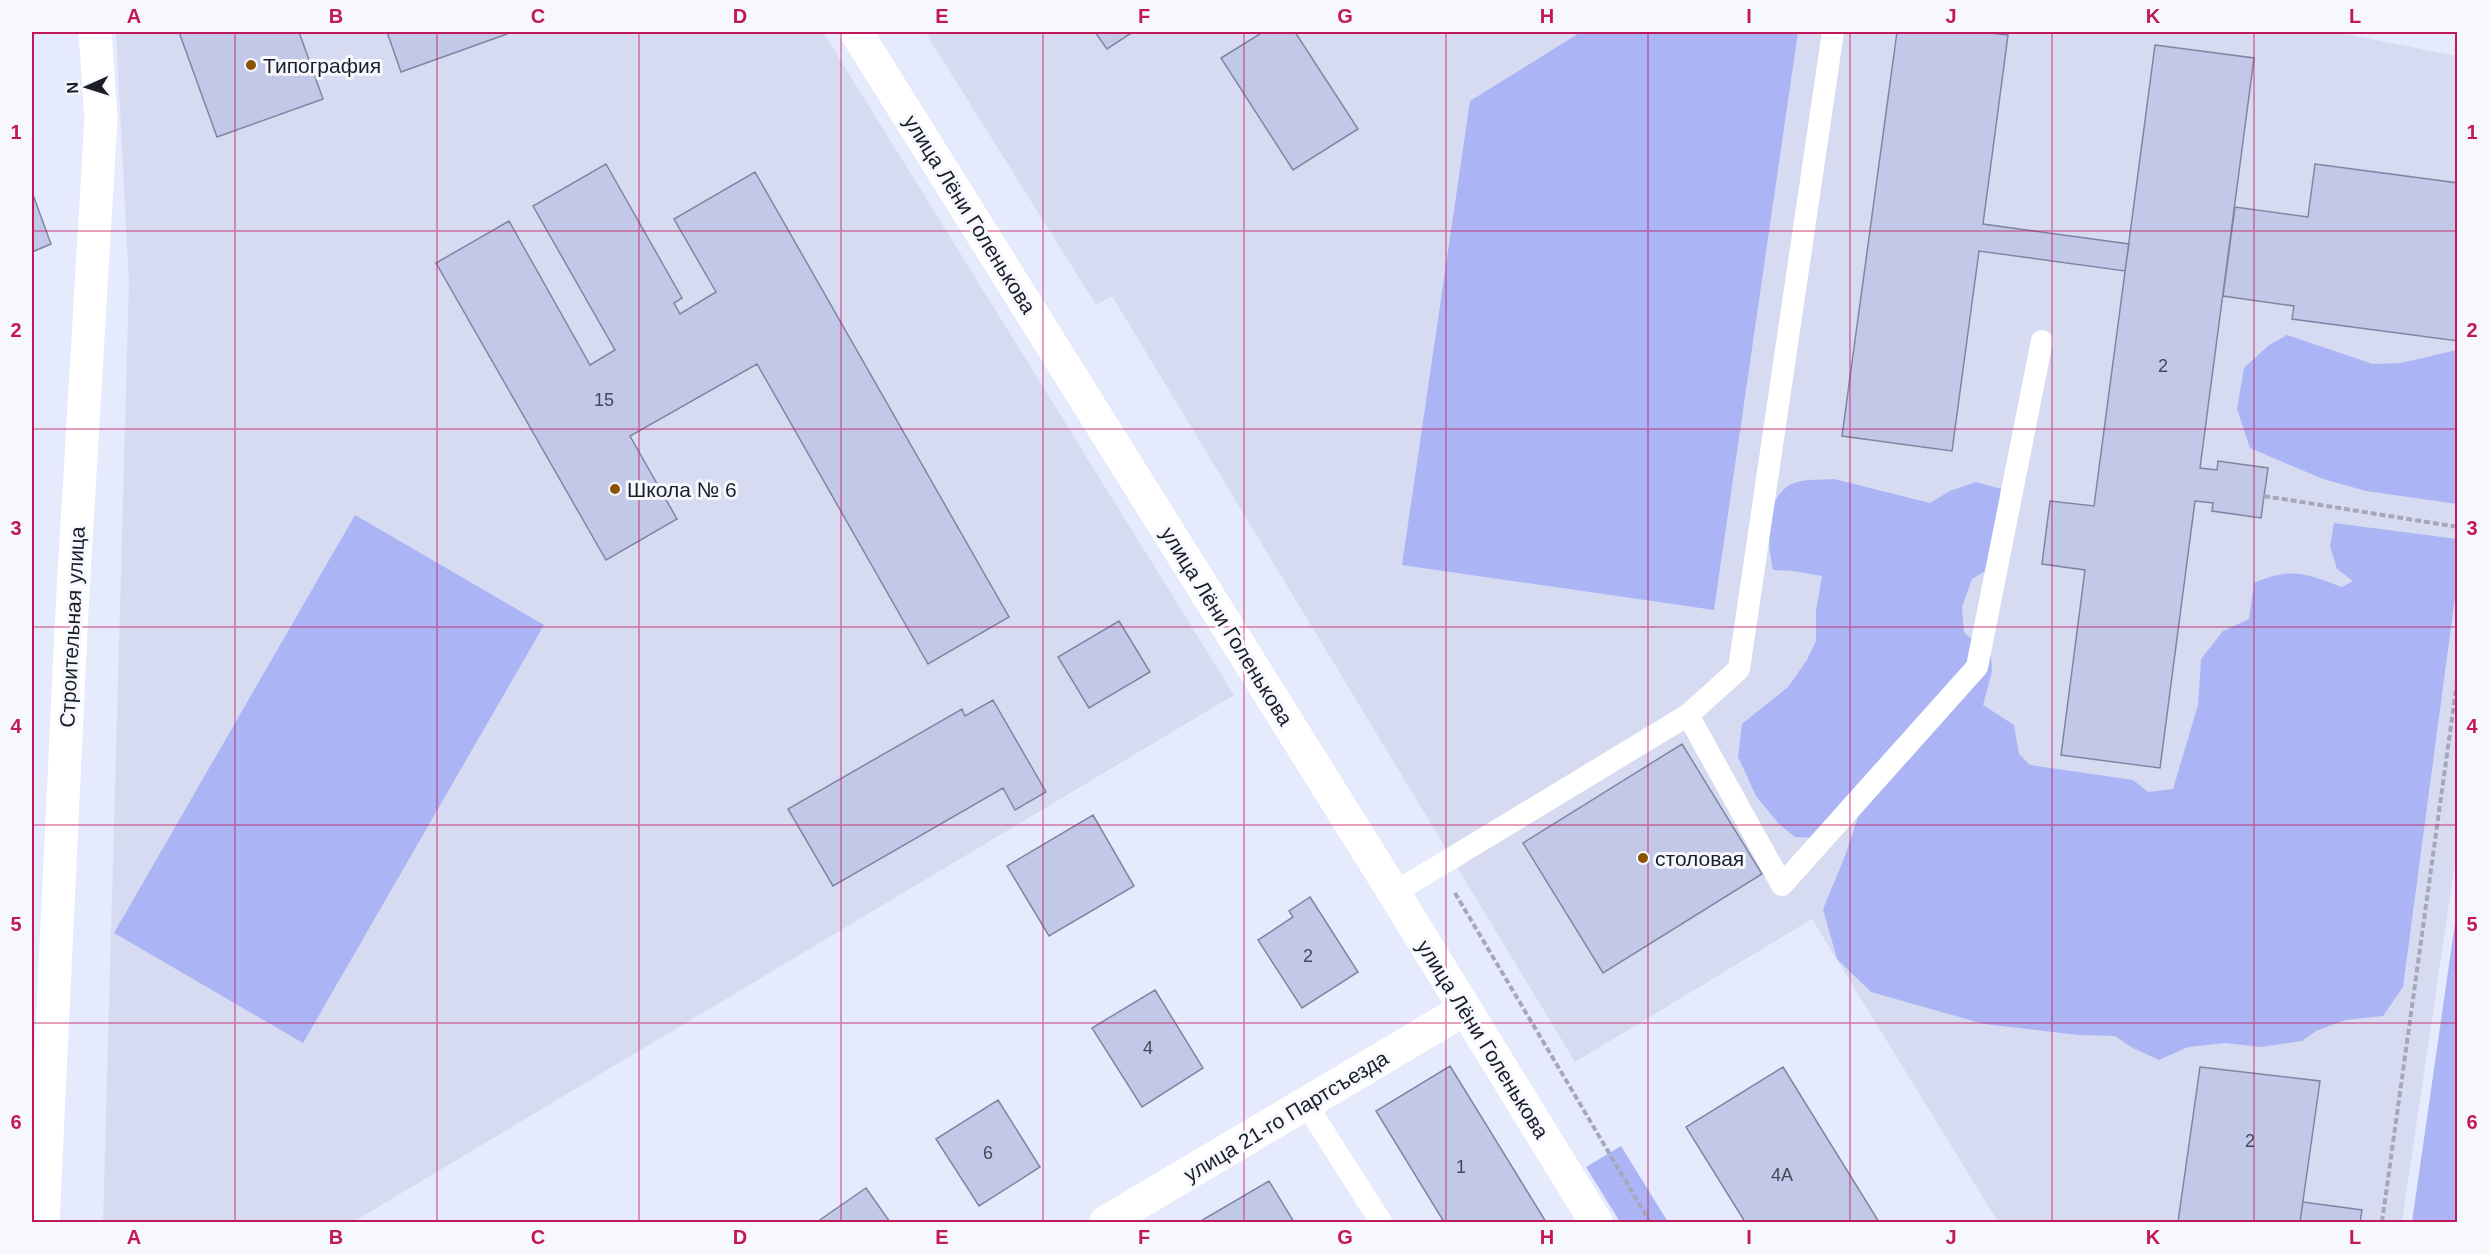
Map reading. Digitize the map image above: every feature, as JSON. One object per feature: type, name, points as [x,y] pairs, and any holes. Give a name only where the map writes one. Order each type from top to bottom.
[{"type":"street","name":"Строительная улица","points":[[43,1222],[41,1057],[72,609],[101,118],[94,32]]},
{"type":"street","name":"улица Лёни Голенькова","points":[[856,32],[1394,893],[1596,1222]]},
{"type":"street","name":"улица 21-го Партсъезда","points":[[1106,1222],[1465,1009]]},
{"type":"lane","points":[[1394,893],[1688,715],[1739,669],[1833,32]]},
{"type":"lane","points":[[1688,715],[1782,885],[1977,667],[2042,341]]},
{"type":"lane","points":[[1306,1104],[1381,1222]]},
{"type":"path","points":[[2264,496],[2457,526]]},
{"type":"path","points":[[2382,1222],[2457,675]]},
{"type":"path","points":[[1439,866],[1650,1222]]},
{"type":"shaded area","name":"Школа № 6","points":[[116,32],[823,32],[1234,695],[353,1222],[103,1222],[129,283]]},
{"type":"shaded area","points":[[925,32],[2335,32],[2457,56],[2458,843],[2402,1222],[1998,1222],[1812,919],[1575,1062],[1112,296],[1096,305]]},
{"type":"shaded area","points":[[1581,32],[1798,32],[1714,610],[1402,565],[1470,101]]},
{"type":"shaded area","points":[[2287,335],[2373,364],[2401,363],[2457,350],[2457,504],[2366,491],[2323,479],[2250,448],[2237,409],[2244,368],[2269,345]]},
{"type":"shaded area","points":[[1834,479],[1930,503],[1950,491],[1976,482],[2001,489],[1994,566],[1972,579],[1962,607],[1964,632],[1991,657],[1992,671],[1983,705],[2014,725],[2019,754],[2030,765],[2133,780],[2148,792],[2173,789],[2198,705],[2201,659],[2223,631],[2249,619],[2254,583],[2289,574],[2308,575],[2342,587],[2353,581],[2337,569],[2330,546],[2334,523],[2457,539],[2457,582],[2403,987],[2383,1016],[2345,1020],[2316,1031],[2302,1041],[2261,1047],[2225,1043],[2188,1047],[2159,1060],[2131,1047],[2115,1036],[2078,1035],[1984,1024],[1871,992],[1837,959],[1823,909],[1845,856],[1862,805],[1818,838],[1795,837],[1779,824],[1756,796],[1738,757],[1742,724],[1788,687],[1807,660],[1816,641],[1816,611],[1822,576],[1773,570],[1769,532],[1773,505],[1779,494],[1788,486],[1805,480]]},
{"type":"shaded area","points":[[355,515],[544,625],[303,1043],[114,933]]},
{"type":"shaded area","points":[[2457,909],[2457,1222],[2412,1222]]},
{"type":"shaded area","points":[[1621,1146],[1668,1222],[1620,1222],[1586,1167]]},
{"type":"building","name":"Типография","points":[[179,32],[299,32],[323,99],[217,137]]},
{"type":"building","points":[[387,32],[506,32],[507,34],[401,72]]},
{"type":"building","points":[[1095,32],[1133,32],[1107,49]]},
{"type":"building","points":[[1263,32],[1295,32],[1358,129],[1293,170],[1221,58]]},
{"type":"building","points":[[1897,32],[1982,32],[2008,35],[1983,224],[2129,244],[2125,271],[1979,251],[1952,451],[1842,436]]},
{"type":"building","points":[[2155,45],[2254,58],[2200,468],[2217,470],[2218,461],[2268,468],[2261,518],[2212,511],[2213,503],[2195,501],[2160,768],[2061,755],[2085,570],[2042,564],[2050,501],[2094,506]]},
{"type":"building","points":[[606,164],[682,298],[674,303],[680,314],[716,292],[674,219],[755,172],[1009,617],[928,664],[757,364],[630,436],[677,519],[606,560],[436,263],[509,221],[590,365],[615,350],[533,206]]},
{"type":"building","points":[[2315,164],[2458,183],[2458,341],[2292,319],[2294,306],[2223,296],[2235,207],[2308,217]]},
{"type":"building","points":[[32,192],[51,244],[32,252]]},
{"type":"building","points":[[1119,621],[1150,672],[1089,708],[1058,657]]},
{"type":"building","points":[[993,700],[1046,792],[1015,810],[1003,788],[833,886],[788,809],[962,709],[965,716]]},
{"type":"building","name":"столовая","points":[[1682,744],[1762,874],[1603,973],[1523,843]]},
{"type":"building","points":[[1093,815],[1134,886],[1049,936],[1007,866]]},
{"type":"building","points":[[1310,897],[1358,972],[1302,1008],[1258,940],[1293,917],[1289,911]]},
{"type":"building","points":[[1155,990],[1203,1068],[1142,1107],[1092,1028]]},
{"type":"building","points":[[1450,1066],[1546,1222],[1444,1222],[1376,1111]]},
{"type":"building","points":[[1783,1067],[1879,1222],[1745,1222],[1686,1127]]},
{"type":"building","points":[[2200,1067],[2320,1081],[2300,1222],[2178,1222]]},
{"type":"building","points":[[998,1100],[1040,1167],[979,1206],[936,1139]]},
{"type":"building","points":[[1269,1181],[1294,1222],[1199,1222]]},
{"type":"building","points":[[866,1188],[890,1222],[817,1222]]},
{"type":"building","points":[[2303,1202],[2362,1210],[2360,1222],[2300,1222]]},
{"type":"place","name":"Типография","points":[[251,65]]},
{"type":"place","name":"Школа № 6","points":[[615,489]]},
{"type":"place","name":"столовая","points":[[1643,858]]}]
